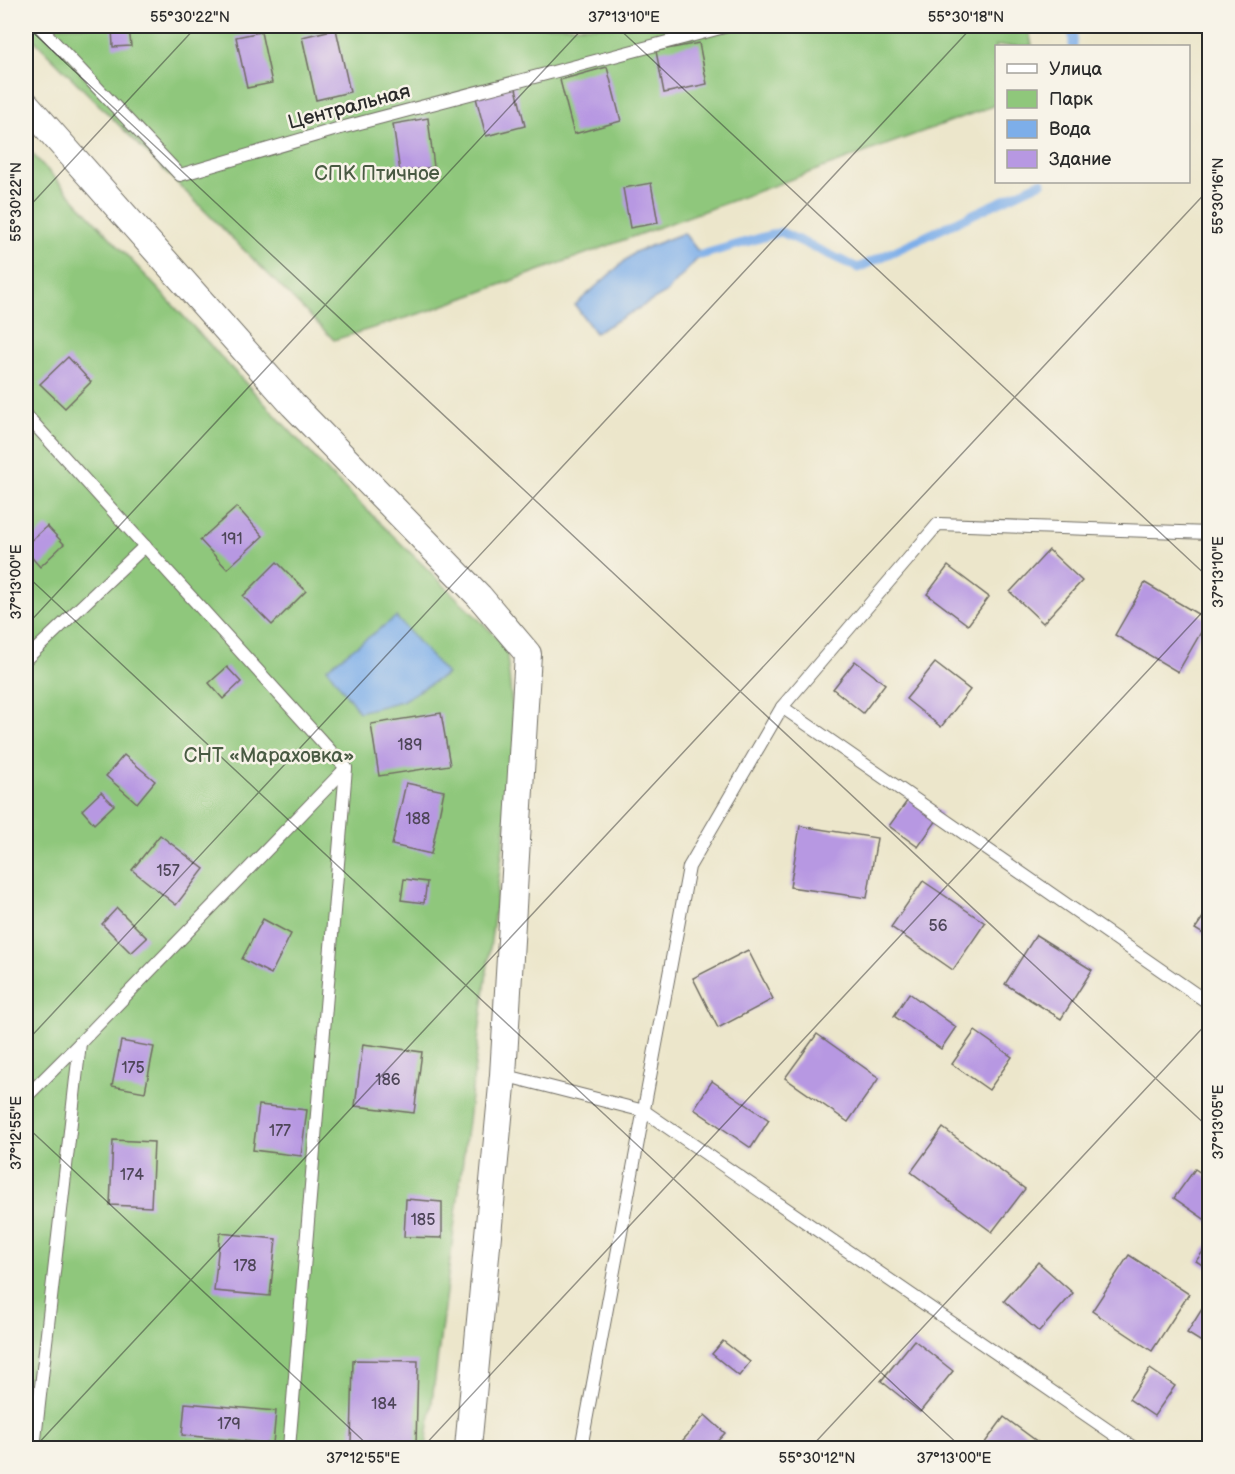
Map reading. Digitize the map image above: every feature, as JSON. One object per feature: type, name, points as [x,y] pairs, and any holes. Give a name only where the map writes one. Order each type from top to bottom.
[{"type":"street","points":[[26,104],[293,405],[479,596],[528,654],[503,1075],[468,1449]]},
{"type":"lane","name":"Центральная","points":[[39,26],[180,174],[348,126],[728,26]]},
{"type":"lane","points":[[26,415],[346,768],[289,1449]]},
{"type":"lane","points":[[581,1449],[689,867],[782,707],[938,524],[1209,533]]},
{"type":"lane","points":[[26,659],[145,546]]},
{"type":"lane","points":[[782,707],[1209,1004]]},
{"type":"lane","points":[[26,1097],[346,768]]},
{"type":"lane","points":[[34,1449],[80,1043]]},
{"type":"lane","points":[[503,1075],[644,1111],[1134,1449]]},
{"type":"green space","name":"СПК Птичное","points":[[26,26],[1028,26],[1032,45],[995,45],[995,105],[428,311],[334,340],[26,32]]},
{"type":"green space","name":"СНТ «Мараховка»","points":[[26,147],[330,474],[506,646],[516,745],[426,1448],[26,1448]]},
{"type":"water","points":[[684,233],[701,255],[666,293],[595,333],[575,305],[635,252]]},
{"type":"water","points":[[396,617],[447,674],[402,701],[359,712],[327,668]]},
{"type":"building","points":[[129,27],[131,46],[113,47],[112,28]]},
{"type":"building","points":[[336,29],[350,92],[316,100],[302,37]]},
{"type":"building","points":[[261,32],[272,83],[247,88],[236,37]]},
{"type":"building","points":[[699,43],[707,84],[664,93],[656,51]]},
{"type":"building","points":[[607,67],[621,121],[574,134],[560,80]]},
{"type":"building","points":[[515,84],[525,126],[486,136],[475,94]]},
{"type":"building","points":[[428,118],[434,167],[400,172],[393,124]]},
{"type":"building","points":[[651,183],[658,223],[630,228],[623,188]]},
{"type":"building","points":[[68,357],[91,382],[65,408],[40,384]]},
{"type":"building","points":[[237,507],[263,536],[227,569],[200,540]]},
{"type":"building","points":[[47,526],[64,544],[40,567],[26,551],[26,545]]},
{"type":"building","points":[[1049,550],[1082,581],[1043,623],[1010,592]]},
{"type":"building","points":[[277,562],[306,591],[272,625],[243,596]]},
{"type":"building","points":[[948,566],[989,597],[968,625],[927,594]]},
{"type":"building","points":[[1145,583],[1208,620],[1178,672],[1115,635]]},
{"type":"building","points":[[855,661],[885,684],[863,713],[833,689]]},
{"type":"building","points":[[935,663],[970,690],[941,727],[906,699]]},
{"type":"building","points":[[227,667],[241,682],[223,699],[209,683]]},
{"type":"building","points":[[441,713],[450,765],[379,776],[371,724]]},
{"type":"building","points":[[124,755],[155,781],[137,803],[106,776]]},
{"type":"building","points":[[406,783],[444,791],[431,854],[392,845]]},
{"type":"building","points":[[101,792],[114,805],[94,824],[82,810]]},
{"type":"building","points":[[913,793],[942,813],[918,847],[889,826]]},
{"type":"building","points":[[800,826],[877,838],[867,898],[790,887]]},
{"type":"building","points":[[160,835],[204,869],[176,905],[132,870]]},
{"type":"building","points":[[404,879],[427,882],[424,903],[401,900]]},
{"type":"building","points":[[923,881],[985,923],[953,970],[891,927]]},
{"type":"building","points":[[1210,907],[1210,938],[1195,929]]},
{"type":"building","points":[[117,908],[147,938],[131,953],[102,924]]},
{"type":"building","points":[[263,919],[291,934],[271,974],[242,959]]},
{"type":"building","points":[[1036,935],[1092,970],[1061,1019],[1005,984]]},
{"type":"building","points":[[748,950],[773,999],[718,1028],[693,978]]},
{"type":"building","points":[[909,993],[956,1027],[941,1049],[894,1016]]},
{"type":"building","points":[[975,1031],[1012,1057],[989,1090],[952,1064]]},
{"type":"building","points":[[817,1034],[879,1078],[848,1122],[785,1078]]},
{"type":"building","points":[[121,1041],[154,1047],[145,1092],[112,1086]]},
{"type":"building","points":[[363,1044],[422,1052],[414,1113],[355,1106]]},
{"type":"building","points":[[712,1081],[769,1120],[751,1148],[694,1109]]},
{"type":"building","points":[[259,1105],[307,1110],[301,1156],[253,1150]]},
{"type":"building","points":[[943,1128],[1025,1189],[992,1232],[911,1172]]},
{"type":"building","points":[[113,1140],[154,1142],[151,1207],[110,1205]]},
{"type":"building","points":[[1195,1169],[1210,1179],[1210,1223],[1174,1198]]},
{"type":"building","points":[[406,1199],[442,1202],[442,1238],[404,1237]]},
{"type":"building","points":[[220,1233],[276,1239],[270,1296],[214,1291]]},
{"type":"building","points":[[1210,1242],[1210,1270],[1196,1261]]},
{"type":"building","points":[[1129,1255],[1189,1294],[1152,1351],[1092,1311]]},
{"type":"building","points":[[1038,1262],[1073,1293],[1039,1332],[1004,1301]]},
{"type":"building","points":[[1202,1309],[1210,1314],[1210,1343],[1208,1346],[1187,1333]]},
{"type":"building","points":[[914,1340],[953,1371],[920,1412],[881,1381]]},
{"type":"building","points":[[723,1341],[750,1362],[739,1376],[712,1354]]},
{"type":"building","points":[[353,1360],[418,1361],[416,1446],[351,1445]]},
{"type":"building","points":[[1150,1369],[1175,1386],[1154,1416],[1129,1399]]},
{"type":"building","points":[[185,1403],[276,1411],[273,1444],[182,1435]]},
{"type":"building","points":[[705,1415],[725,1433],[711,1448],[678,1448],[677,1447]]},
{"type":"building","points":[[1004,1417],[1046,1448],[981,1448]]},
{"type":"waterway","points":[[1068,26],[1073,34],[1073,45]]},
{"type":"waterway","points":[[701,255],[781,232],[858,268],[1040,183]]}]
